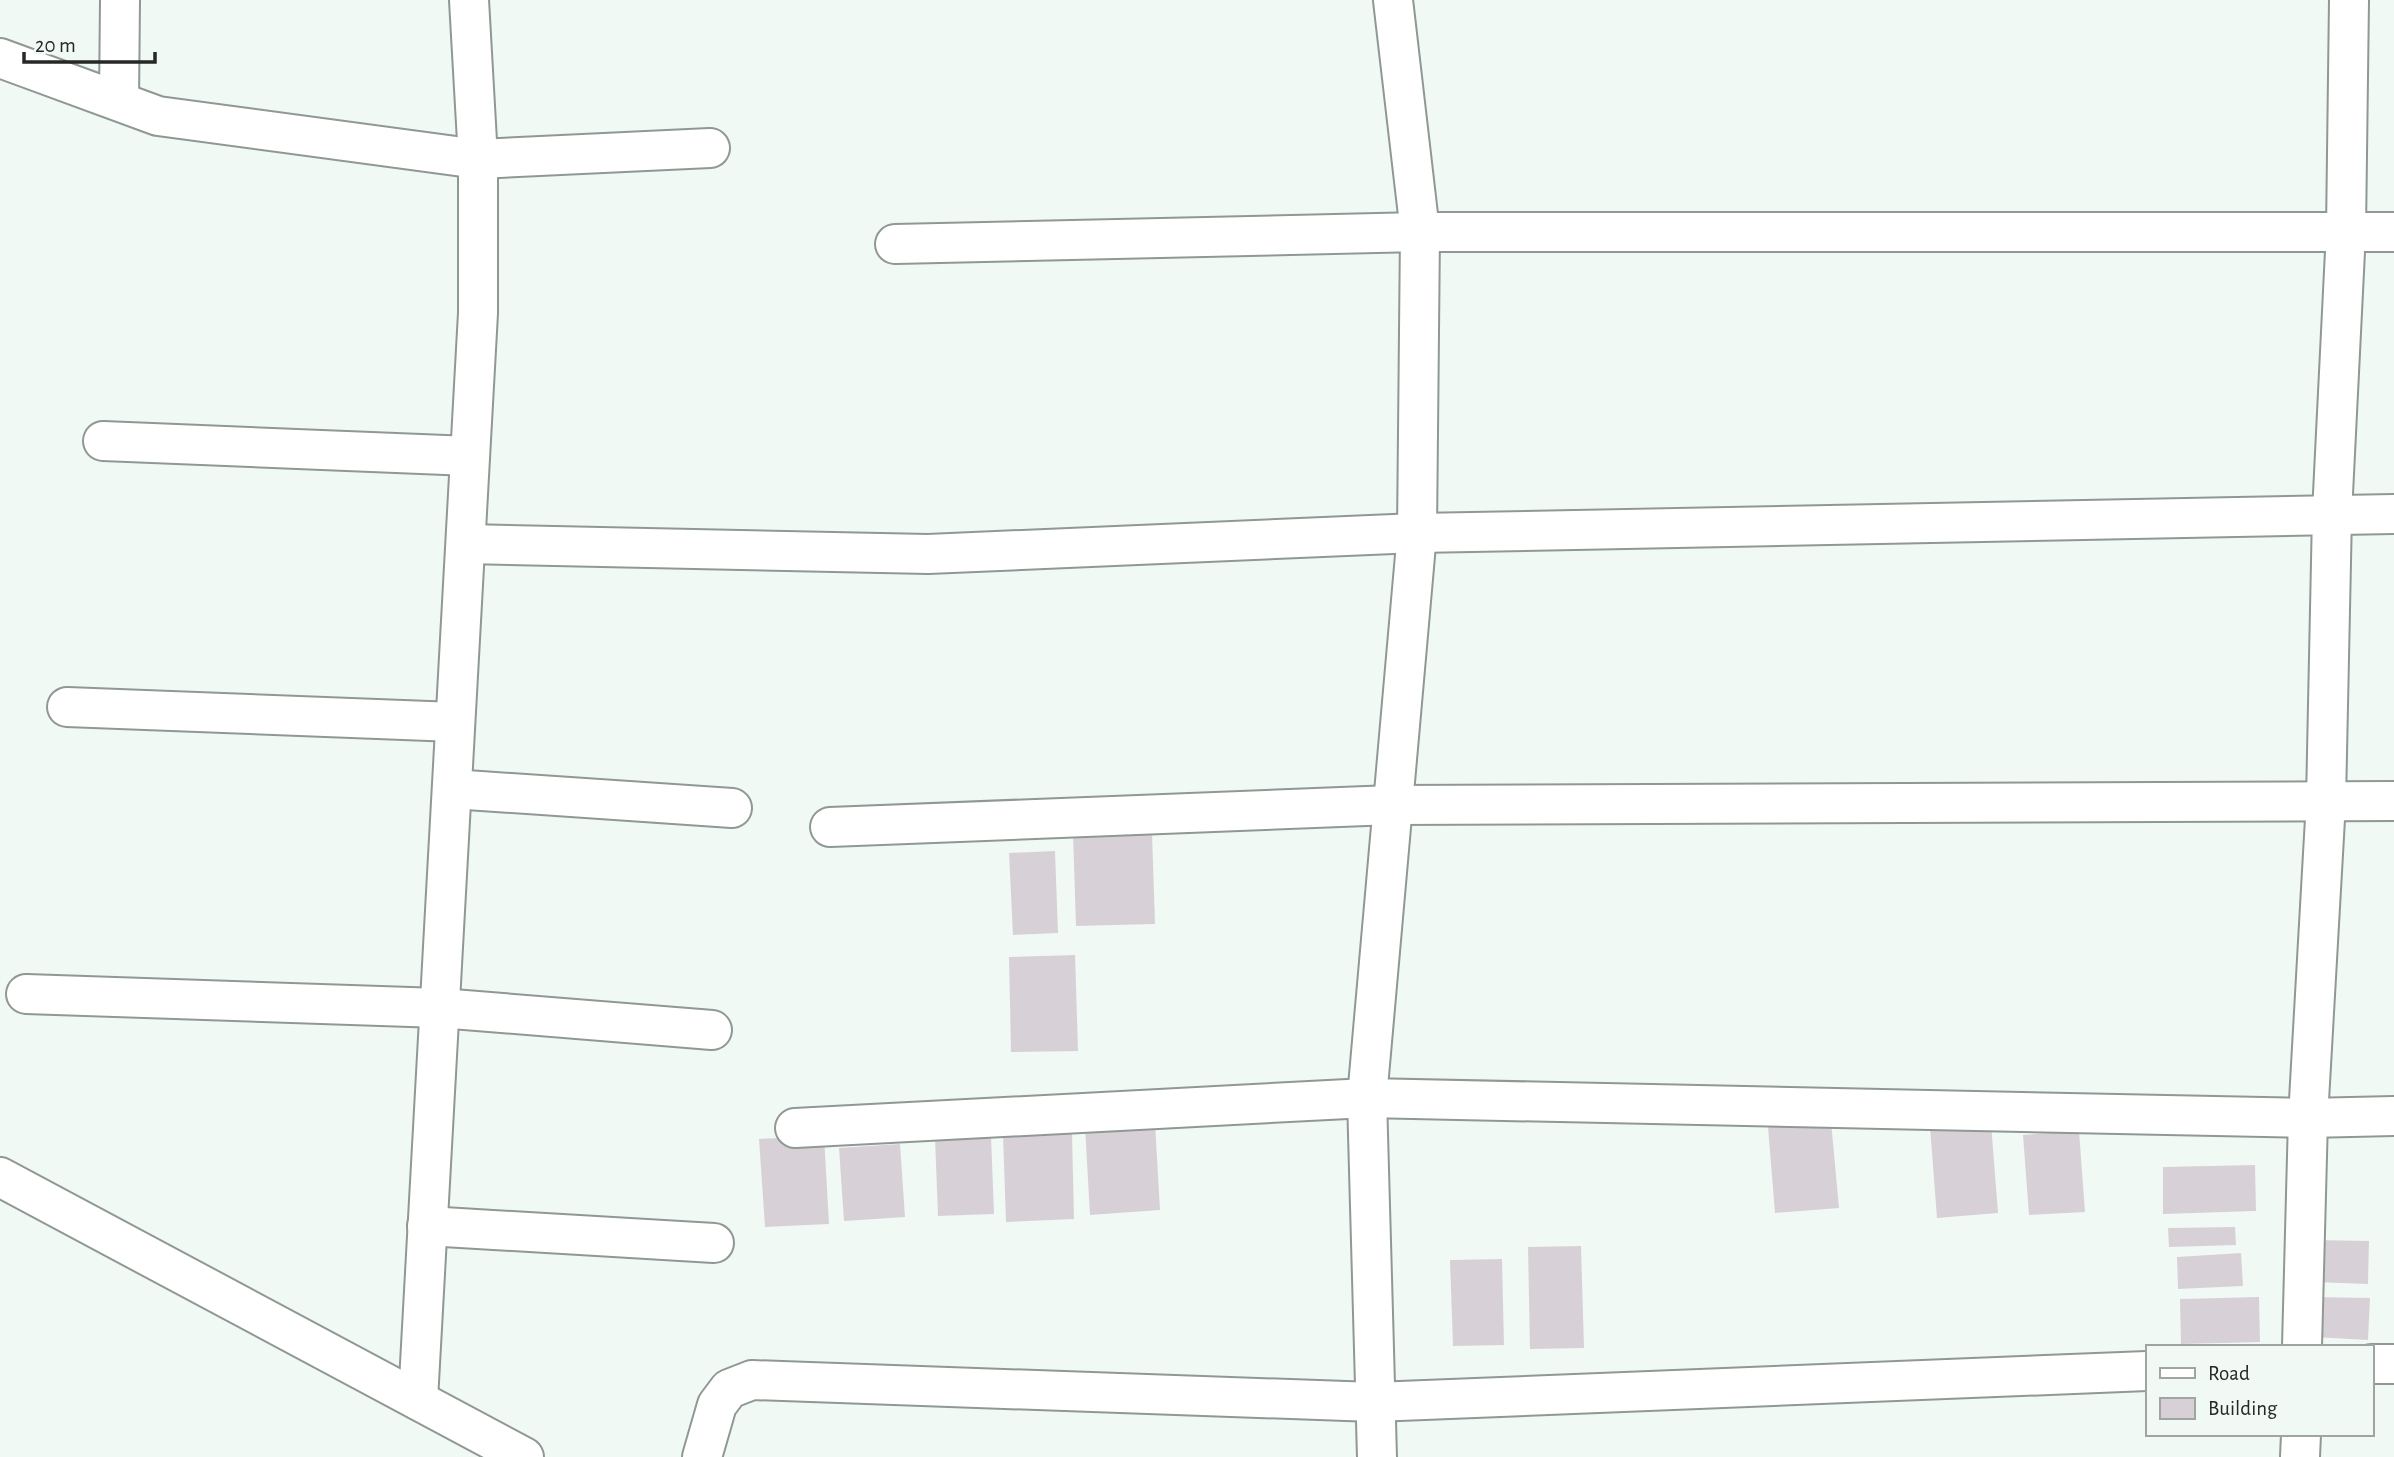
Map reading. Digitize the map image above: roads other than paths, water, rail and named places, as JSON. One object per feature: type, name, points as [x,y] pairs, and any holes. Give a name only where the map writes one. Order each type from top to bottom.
[{"type":"street","points":[[119,102],[120,0]]},
{"type":"street","points":[[418,1400],[478,313],[478,159],[469,0]]},
{"type":"street","points":[[1377,1457],[1367,1098],[1417,533],[1420,232],[1393,0]]},
{"type":"street","points":[[2302,1345],[2308,1118],[2326,801],[2332,514],[2346,231],[2349,0]]},
{"type":"street","points":[[0,58],[158,116],[478,159],[710,148]]},
{"type":"street","points":[[895,244],[1420,232],[2394,232]]},
{"type":"street","points":[[103,440],[470,456]]},
{"type":"street","points":[[466,544],[928,554],[1417,533],[2394,514]]},
{"type":"street","points":[[67,707],[455,722]]},
{"type":"street","points":[[452,789],[732,808]]},
{"type":"street","points":[[830,827],[1392,805],[2394,801]]},
{"type":"street","points":[[26,994],[440,1009],[712,1030]]},
{"type":"street","points":[[795,1128],[1367,1098],[2308,1118],[2394,1116]]},
{"type":"street","points":[[0,1177],[524,1457]]},
{"type":"street","points":[[428,1226],[714,1243]]},
{"type":"street","points":[[2373,1364],[2394,1364]]},
{"type":"street","points":[[702,1457],[717,1405],[729,1389],[752,1380],[1374,1402],[2146,1371]]},
{"type":"street","points":[[2300,1457],[2301,1436]]}]
